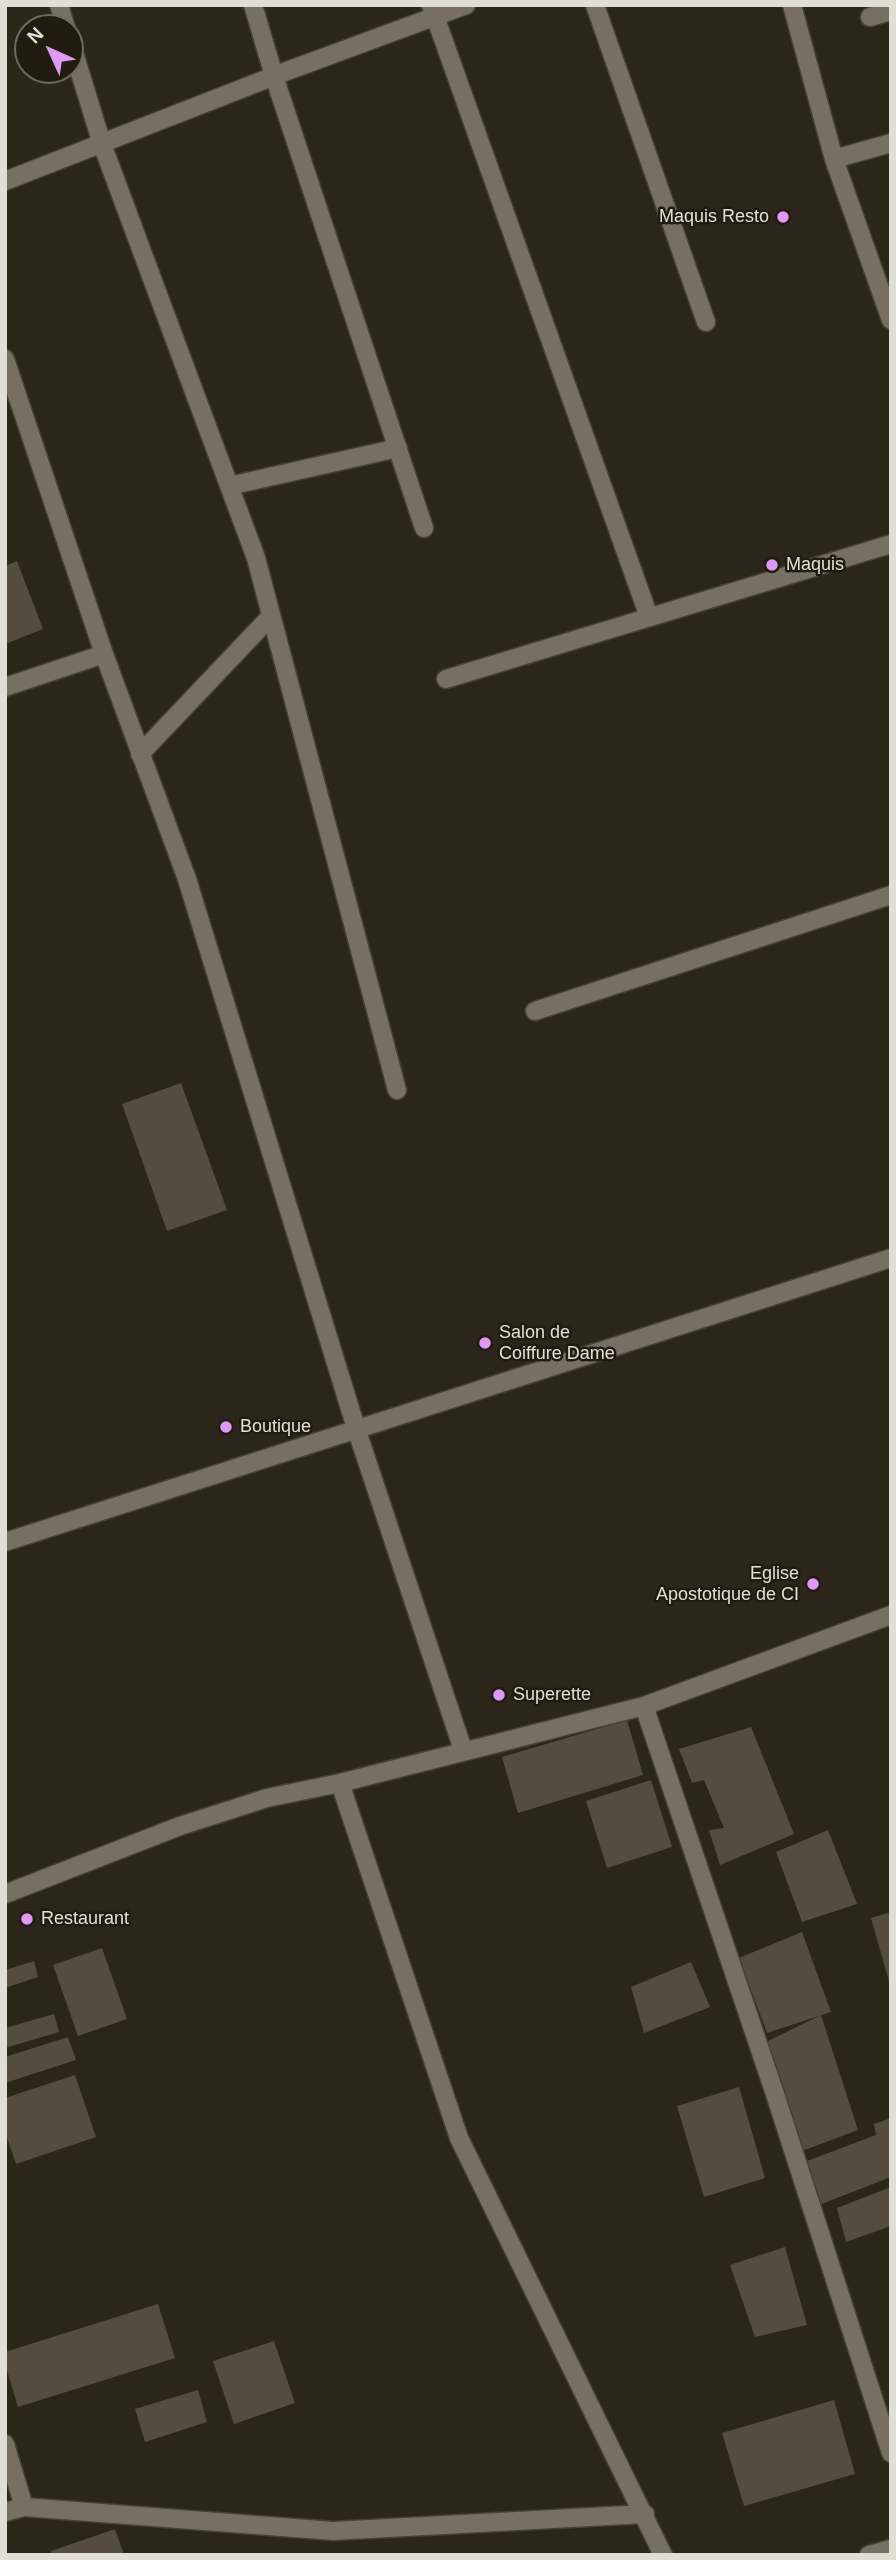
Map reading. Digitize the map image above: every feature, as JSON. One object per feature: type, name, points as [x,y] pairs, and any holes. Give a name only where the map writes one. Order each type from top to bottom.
[{"type":"street","points":[[253,5],[274,76],[424,528]]},
{"type":"street","points":[[5,181],[433,11],[466,5]]},
{"type":"street","points":[[595,5],[706,322]]},
{"type":"street","points":[[792,5],[834,159],[891,320]]},
{"type":"street","points":[[870,17],[891,10]]},
{"type":"street","points":[[433,11],[649,617]]},
{"type":"street","points":[[84,84],[102,144],[256,558],[397,1090]]},
{"type":"street","points":[[834,159],[891,143]]},
{"type":"street","points":[[5,359],[104,654],[187,880],[356,1428],[463,1750]]},
{"type":"street","points":[[229,486],[398,448]]},
{"type":"street","points":[[446,679],[891,544]]},
{"type":"street","points":[[140,754],[271,616]]},
{"type":"street","points":[[5,687],[104,654]]},
{"type":"street","points":[[535,1011],[891,895]]},
{"type":"street","points":[[5,1542],[891,1258]]},
{"type":"street","points":[[5,1894],[180,1826],[267,1798],[340,1783],[644,1706],[891,1615]]},
{"type":"street","points":[[644,1706],[775,2094],[891,2453]]},
{"type":"street","points":[[340,1783],[459,2138],[663,2555]]},
{"type":"street","points":[[5,2444],[23,2507]]},
{"type":"street","points":[[5,2512],[23,2507],[333,2531],[645,2514]]},
{"type":"street","points":[[869,2555],[891,2549]]},
{"type":"building","points":[[17,561],[43,629],[5,644],[5,566]]},
{"type":"building","points":[[181,1083],[227,1210],[167,1231],[122,1104]]},
{"type":"building","points":[[627,1720],[643,1775],[518,1813],[502,1757]]},
{"type":"building","points":[[751,1727],[794,1834],[720,1865],[709,1830],[724,1828],[704,1780],[692,1783],[679,1749]]},
{"type":"building","points":[[651,1780],[672,1847],[607,1868],[586,1801]]},
{"type":"building","points":[[828,1830],[857,1904],[802,1922],[776,1852]]},
{"type":"building","points":[[891,1912],[891,1985],[890,1985],[871,1918]]},
{"type":"building","points":[[802,1932],[831,2012],[767,2033],[739,1958]]},
{"type":"building","points":[[102,1948],[127,2019],[78,2036],[53,1965]]},
{"type":"building","points":[[34,1961],[38,1977],[5,1988],[5,1970]]},
{"type":"building","points":[[691,1962],[710,2007],[644,2033],[631,1987]]},
{"type":"building","points":[[54,2014],[59,2032],[5,2048],[5,2028]]},
{"type":"building","points":[[821,2015],[858,2130],[802,2151],[766,2042]]},
{"type":"building","points":[[68,2037],[76,2060],[5,2083],[5,2057]]},
{"type":"building","points":[[75,2075],[96,2137],[16,2164],[5,2132],[5,2098]]},
{"type":"building","points":[[739,2087],[765,2178],[704,2197],[677,2106]]},
{"type":"building","points":[[891,2118],[891,2177],[819,2205],[807,2161],[876,2135],[874,2124]]},
{"type":"building","points":[[891,2187],[891,2226],[846,2242],[837,2208]]},
{"type":"building","points":[[785,2247],[807,2325],[755,2337],[730,2265]]},
{"type":"building","points":[[158,2304],[175,2358],[18,2407],[5,2364],[5,2352]]},
{"type":"building","points":[[274,2341],[295,2403],[234,2424],[213,2361]]},
{"type":"building","points":[[198,2390],[207,2422],[145,2442],[135,2409]]},
{"type":"building","points":[[834,2400],[855,2474],[744,2506],[722,2433]]},
{"type":"building","points":[[115,2529],[124,2555],[52,2555],[51,2551]]},
{"type":"place","name":"Maquis Resto","points":[[783,217]]},
{"type":"place","name":"Maquis","points":[[772,565]]},
{"type":"place","name":"Salon de Coiffure Dame","points":[[485,1343]]},
{"type":"place","name":"Boutique","points":[[226,1427]]},
{"type":"place","name":"Eglise Apostotique de CI","points":[[813,1584]]},
{"type":"place","name":"Superette","points":[[499,1695]]},
{"type":"place","name":"Restaurant","points":[[27,1919]]}]
